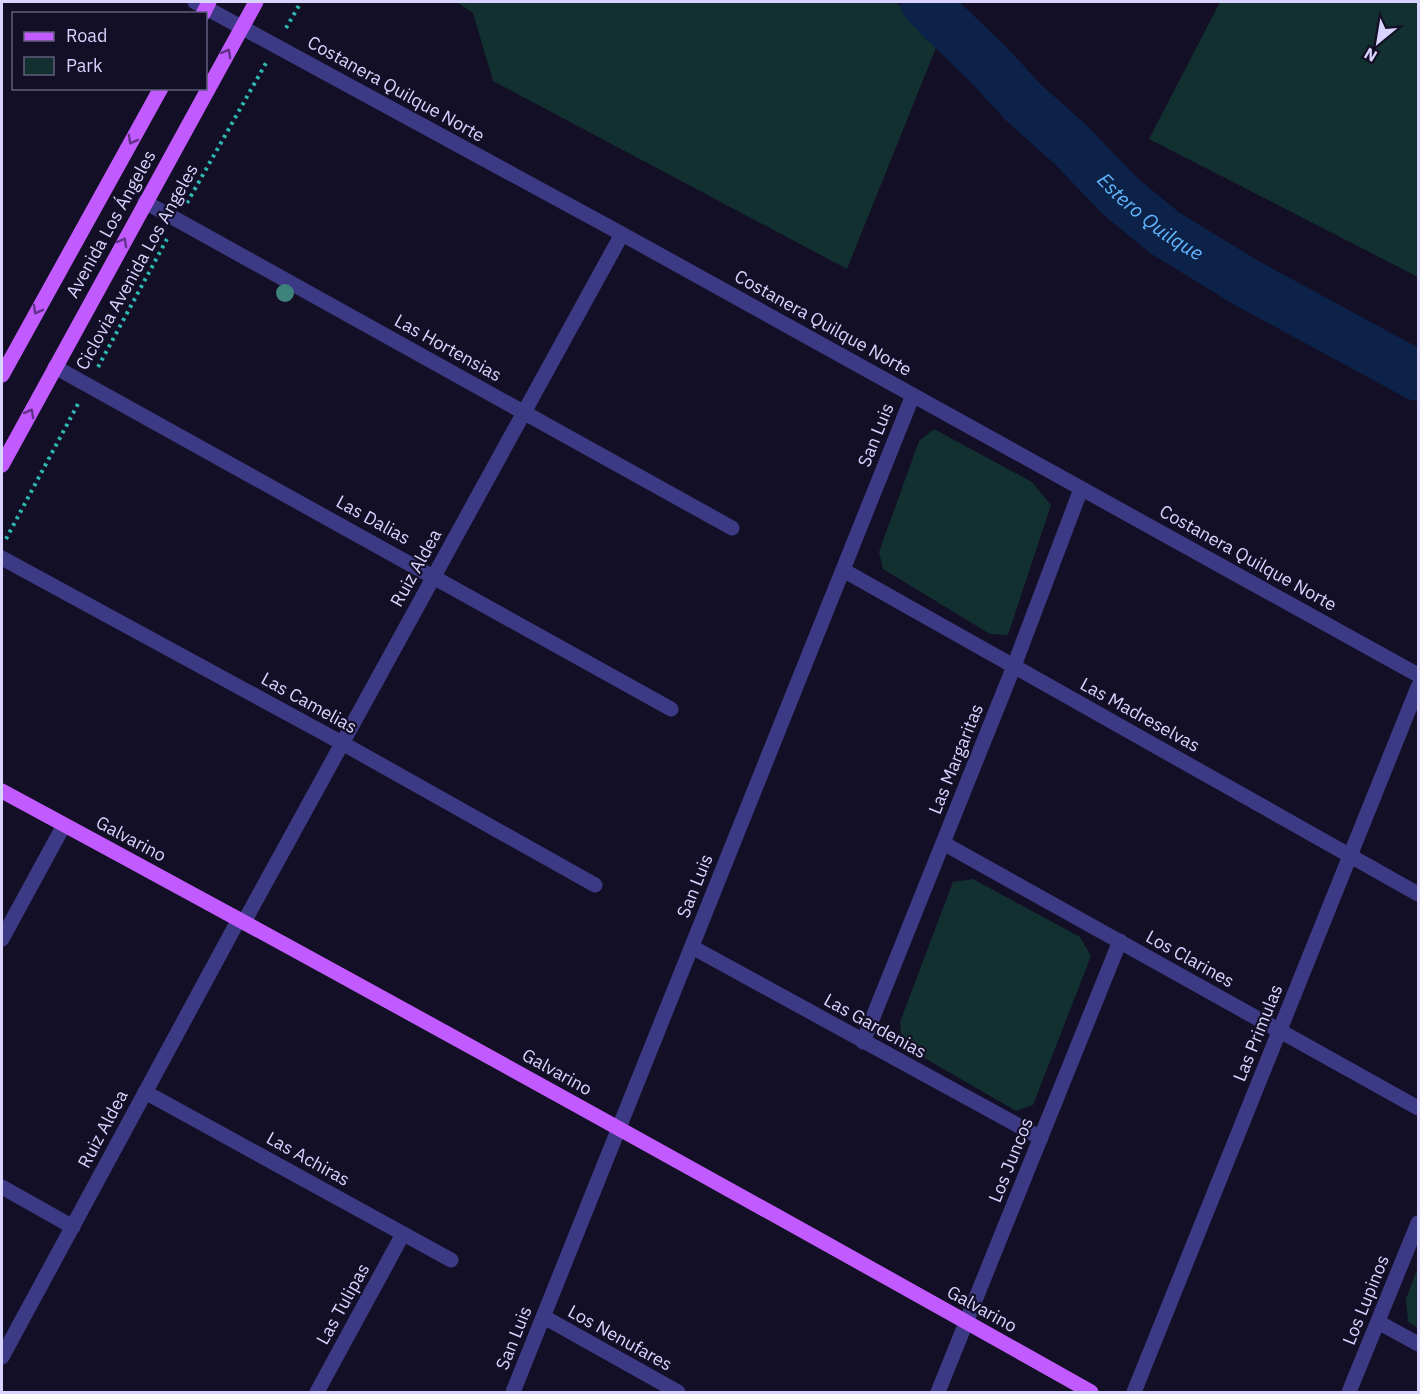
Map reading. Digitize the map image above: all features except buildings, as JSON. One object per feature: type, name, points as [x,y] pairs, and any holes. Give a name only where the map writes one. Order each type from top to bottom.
[{"type":"main road","name":"Avenida Los Ángeles","points":[[4,456],[256,2]]},
{"type":"main road","name":"Avenida Los Ángeles","points":[[2,375],[160,90]]},
{"type":"main road","name":"Galvarino","points":[[2,791],[242,920],[619,1128],[1091,1392]]},
{"type":"street","name":"Costanera Quilque Norte","points":[[203,6],[622,234],[1419,675]]},
{"type":"street","name":"Las Hortensias","points":[[146,202],[732,528]]},
{"type":"street","name":"Ruiz Aldea","points":[[2,1357],[146,1092],[342,743],[622,234]]},
{"type":"street","name":"Las Dalias","points":[[55,367],[671,709]]},
{"type":"street","name":"San Luis","points":[[513,1392],[913,395]]},
{"type":"street","name":"Las Margaritas","points":[[863,1042],[1014,666],[1081,489]]},
{"type":"street","name":"Las Camelias","points":[[2,558],[342,743],[596,885]]},
{"type":"street","name":"Las Madreselvas","points":[[843,570],[1419,894]]},
{"type":"street","name":"Las Primulas","points":[[1134,1392],[1419,687]]},
{"type":"street","points":[[2,939],[64,825]]},
{"type":"street","name":"Los Clarines","points":[[943,843],[1419,1108]]},
{"type":"street","name":"Los Juncos","points":[[938,1392],[1120,941]]},
{"type":"street","name":"Las Gardenias","points":[[692,946],[1041,1138]]},
{"type":"street","name":"Las Achiras","points":[[146,1092],[451,1260]]},
{"type":"street","points":[[2,1187],[72,1227]]},
{"type":"street","name":"Los Lupinos","points":[[1349,1392],[1419,1223]]},
{"type":"street","name":"Las Tulipas","points":[[316,1392],[403,1234]]},
{"type":"street","name":"Los Nenufares","points":[[544,1317],[678,1392]]},
{"type":"street","points":[[1378,1322],[1419,1344]]},
{"type":"path","name":"Ciclovia Avenida Los Angeles","points":[[2,547],[177,220],[301,2]]},
{"type":"green space","points":[[457,2],[896,2],[938,43],[847,269],[493,81],[473,13]]},
{"type":"green space","points":[[1220,2],[1418,2],[1418,277],[1149,139]]},
{"type":"green space","points":[[934,429],[1032,482],[1051,505],[1008,635],[990,634],[883,569],[879,552],[919,441]]},
{"type":"green space","points":[[973,879],[1080,937],[1091,956],[1033,1105],[1016,1111],[902,1045],[900,1022],[953,882]]},
{"type":"green space","points":[[1418,1267],[1418,1328],[1408,1322],[1406,1299]]},
{"type":"waterway","name":"Estero Quilque","points":[[925,2],[1121,197],[1165,233],[1245,282],[1418,376]]}]
